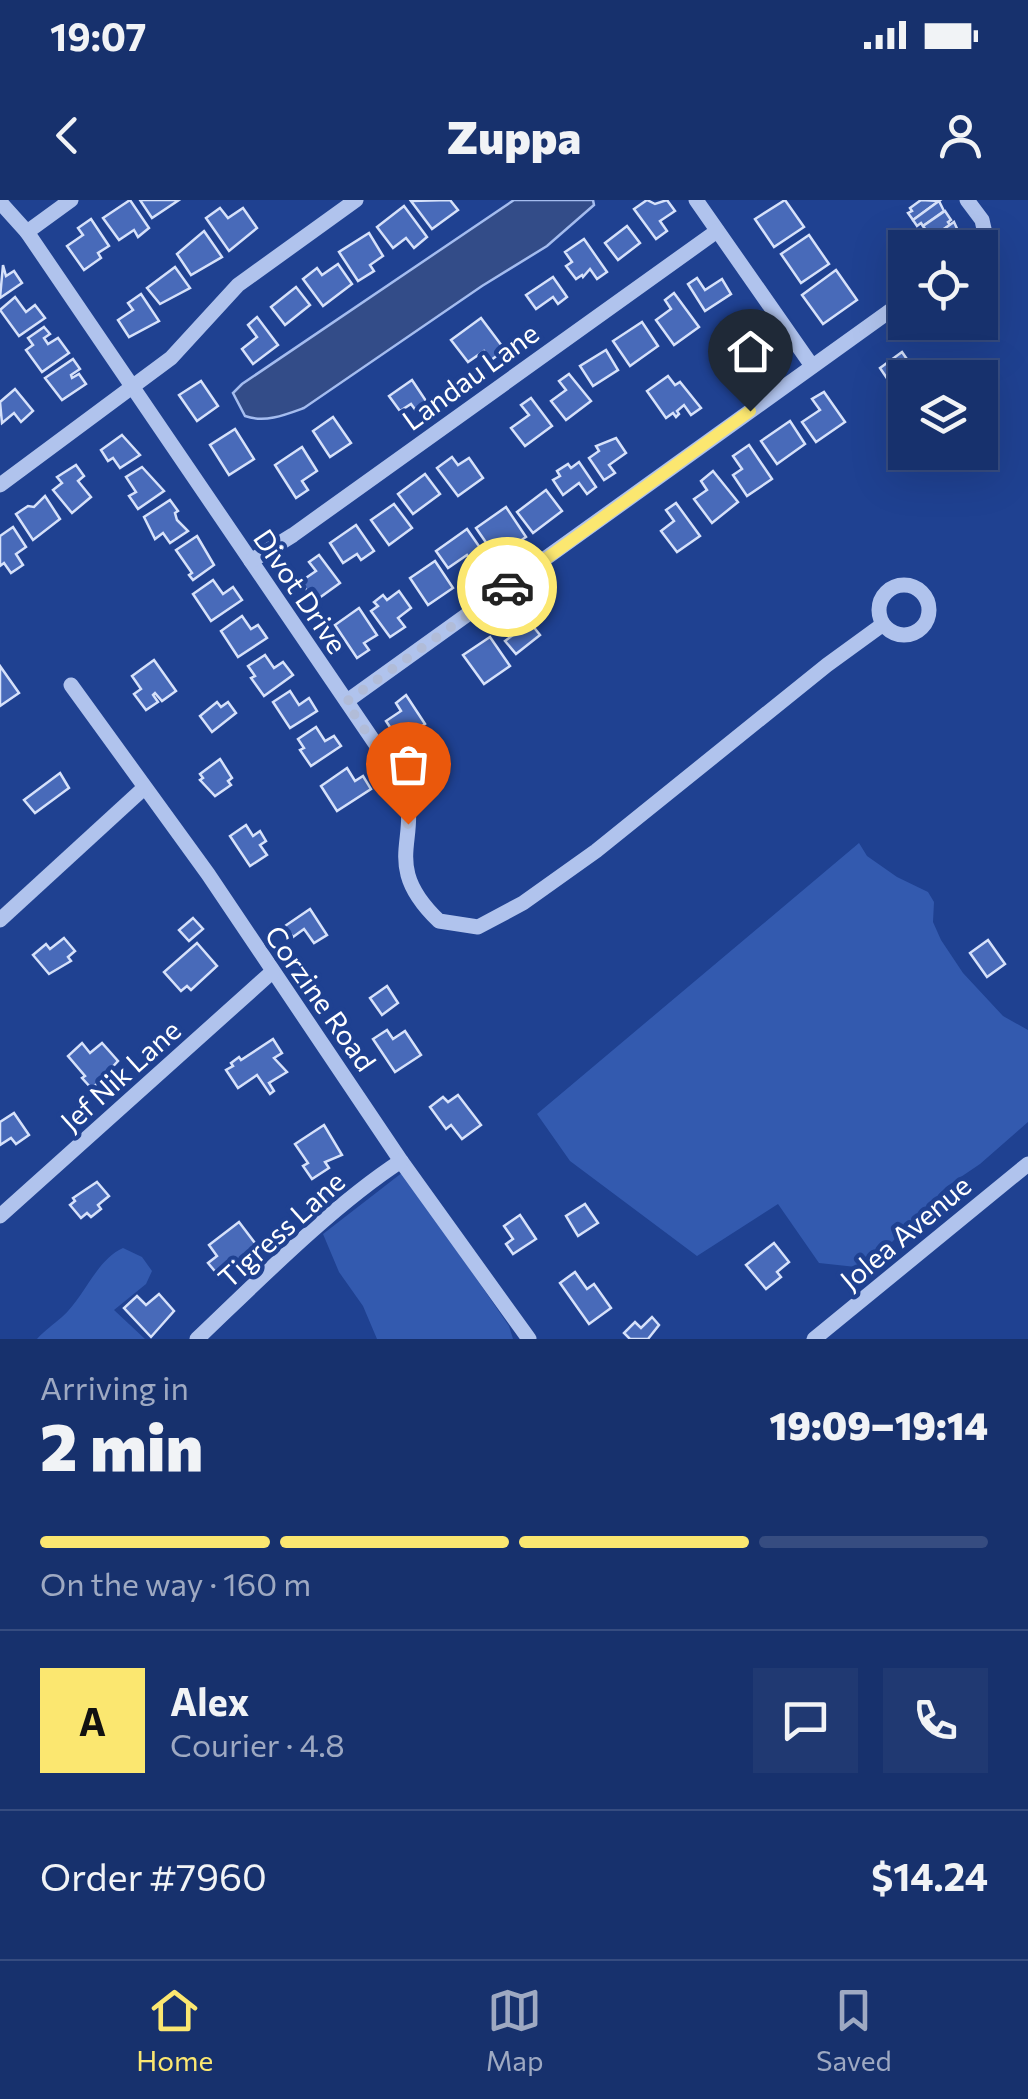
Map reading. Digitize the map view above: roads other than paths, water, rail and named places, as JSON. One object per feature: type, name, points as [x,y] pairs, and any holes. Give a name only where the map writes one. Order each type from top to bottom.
[{"type":"street","points":[[27,232],[70,200]]},
{"type":"street","points":[[0,485],[183,347],[238,286],[356,200]]},
{"type":"street","points":[[696,200],[812,366]]},
{"type":"street","points":[[967,200],[982,220],[984,230]]},
{"type":"street","name":"Divot Drive","points":[[0,202],[27,232],[406,791],[410,803],[403,856],[412,889],[440,921],[478,927],[523,902],[596,851],[828,664],[882,626]]},
{"type":"street","name":"Landau Lane","points":[[251,561],[717,230]]},
{"type":"street","points":[[346,702],[888,312]]},
{"type":"street","name":"Corzine Road","points":[[71,685],[208,874],[401,1161],[529,1339]]},
{"type":"street","points":[[0,920],[144,788]]},
{"type":"street","name":"Jef Nik Lane","points":[[0,1216],[272,972]]},
{"type":"street","name":"Tigress Lane","points":[[197,1339],[380,1174],[401,1161]]},
{"type":"street","name":"Jolea Avenue","points":[[814,1339],[1028,1164]]}]
